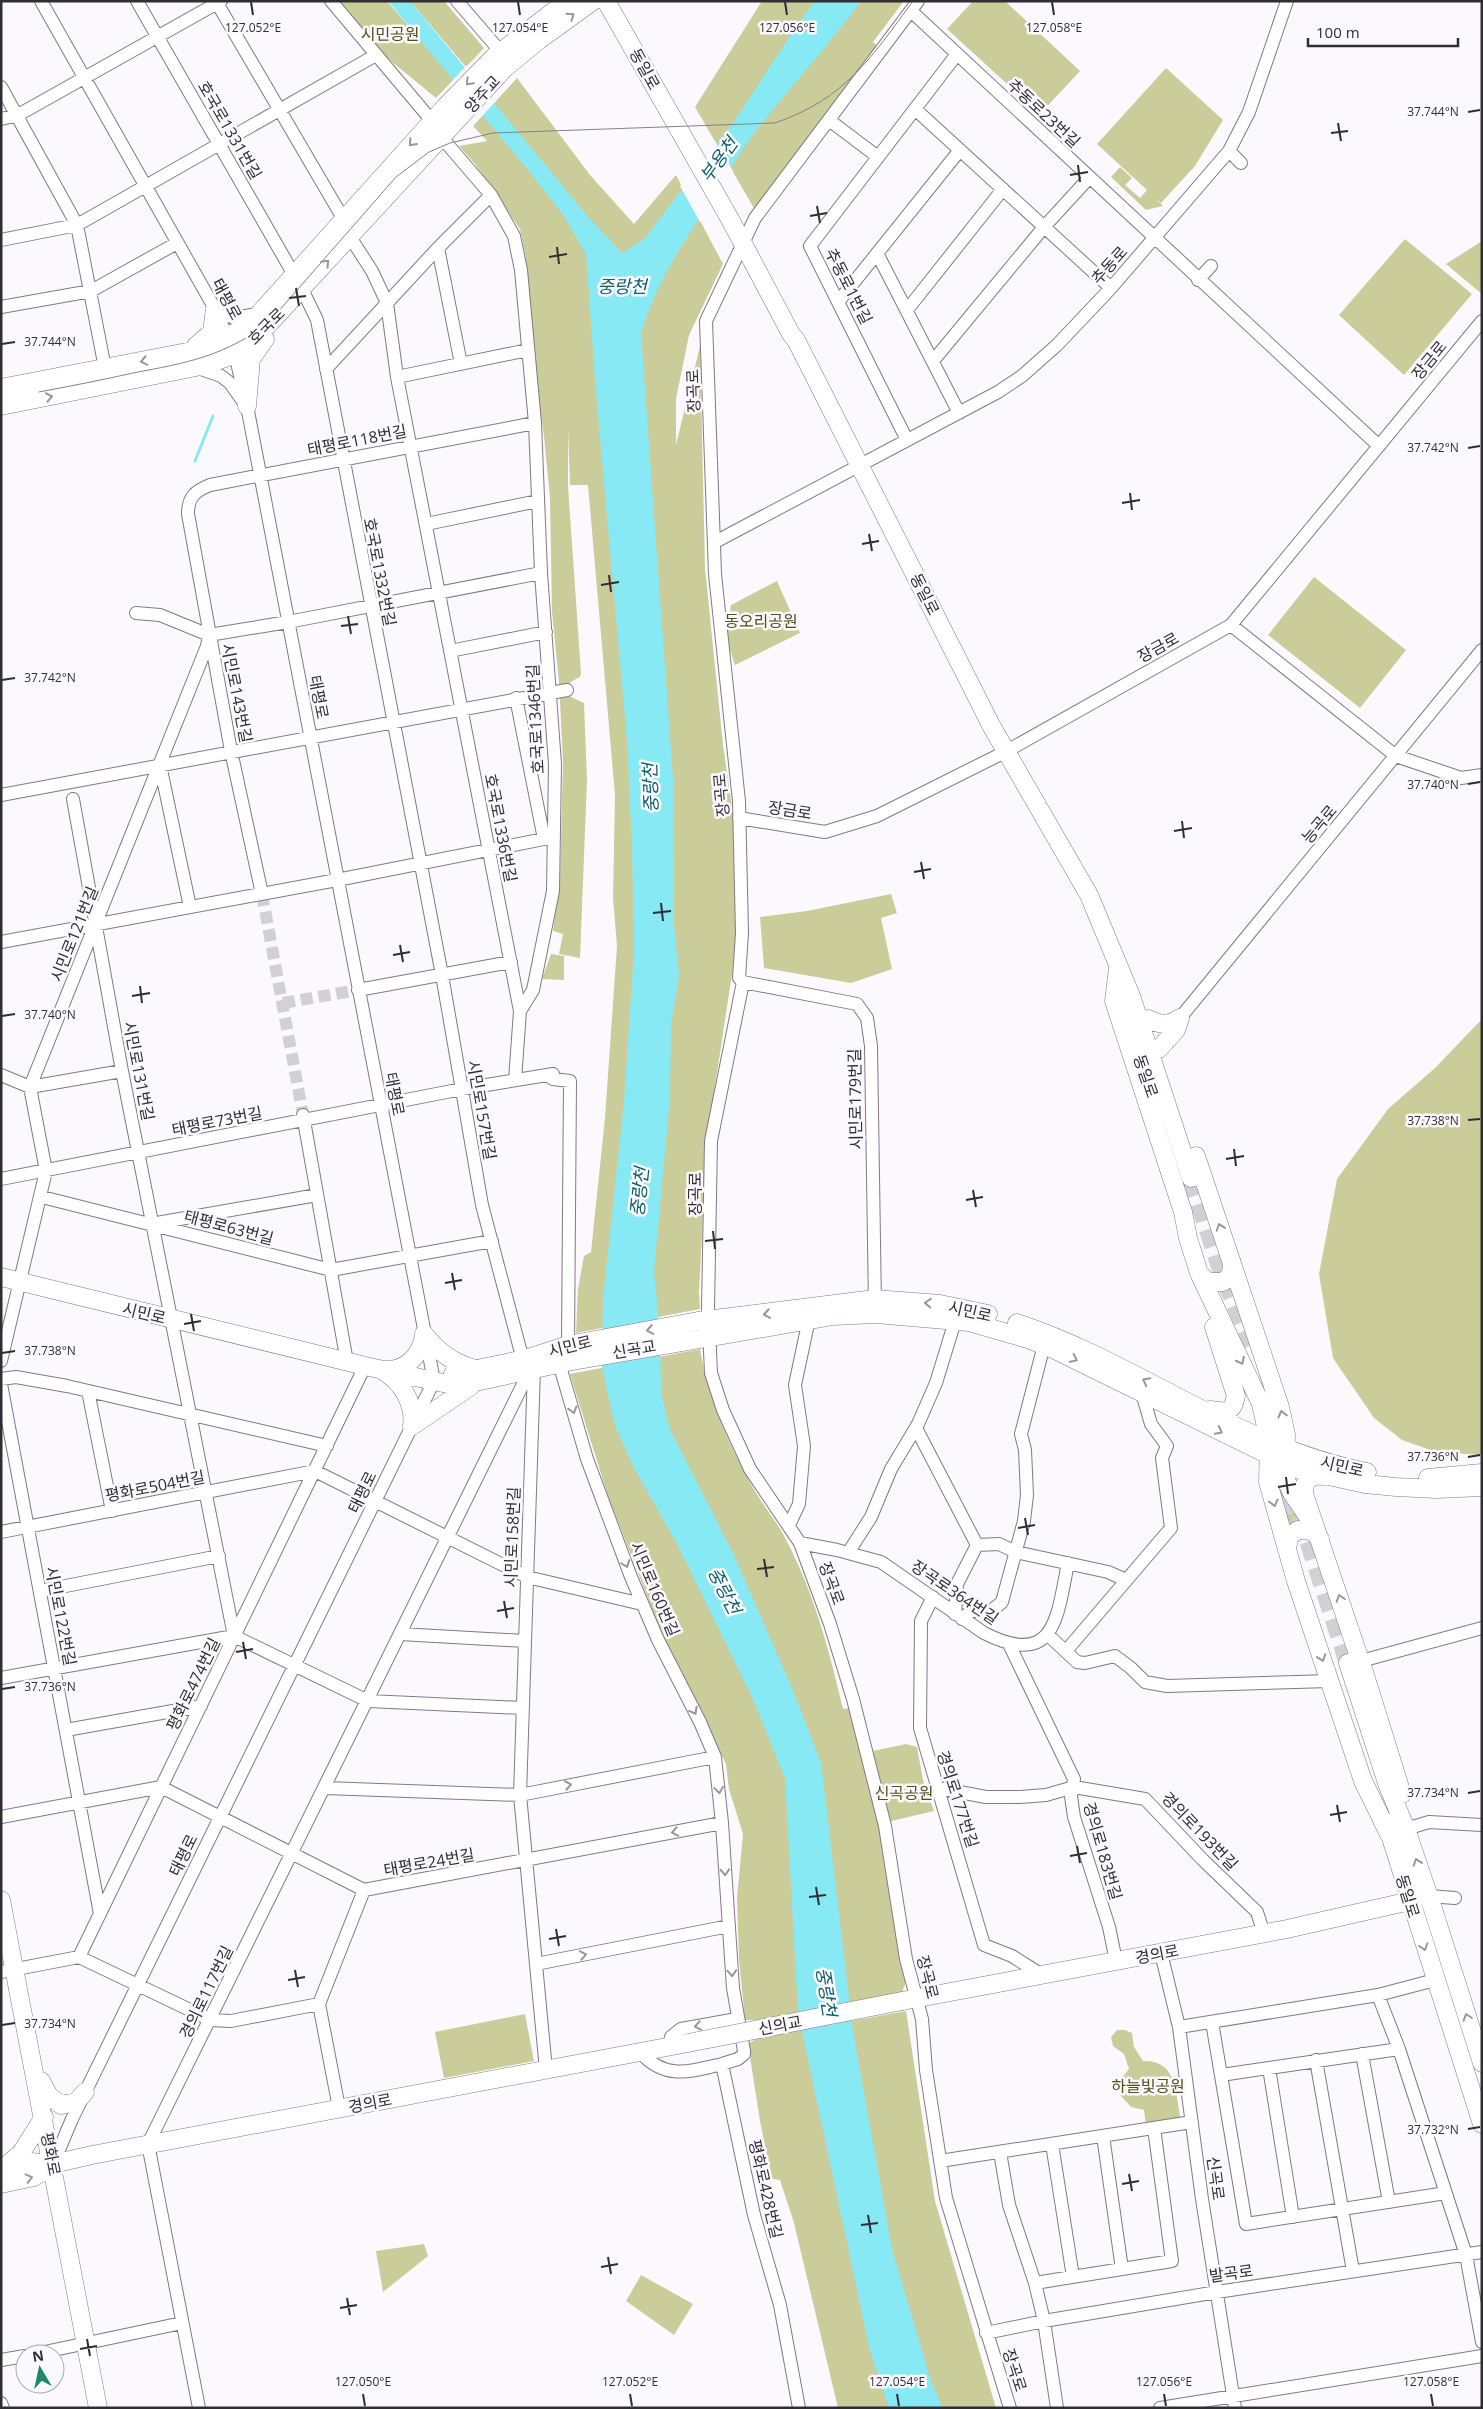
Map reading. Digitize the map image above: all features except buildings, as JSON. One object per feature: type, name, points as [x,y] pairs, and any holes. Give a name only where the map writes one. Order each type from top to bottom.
[{"type":"street","name":"태평로","points":[[41,1],[215,310],[235,354],[247,406],[434,1381],[85,2092],[53,2164]]},
{"type":"street","name":"호국로1331번길","points":[[137,1],[298,282]]},
{"type":"street","points":[[331,1],[432,121]]},
{"type":"street","points":[[457,1],[500,59]]},
{"type":"street","points":[[500,59],[567,1]]},
{"type":"street","points":[[500,59],[539,40],[593,1]]},
{"type":"street","name":"동일로","points":[[606,1],[796,340],[1005,752],[1089,894],[1118,968],[1120,999],[1186,1180]]},
{"type":"street","name":"추동로","points":[[715,542],[998,392],[1036,366],[1111,288],[1229,151],[1249,112],[1287,1]]},
{"type":"street","points":[[1,119],[18,116],[219,2],[278,110],[344,220]]},
{"type":"street","name":"추동로23번길","points":[[914,6],[956,54],[1379,446]]},
{"type":"street","name":"장곡로","points":[[914,6],[755,218],[706,322],[715,574],[739,818],[742,932],[739,978],[743,982],[711,1141],[704,1329],[710,1373],[724,1410],[750,1469],[800,1543],[830,1624],[856,1708],[885,1826],[906,1959],[910,2000],[922,2019],[926,2070],[946,2198],[1010,2408]]},
{"type":"street","name":"추동로1번길","points":[[907,440],[810,246],[956,54]]},
{"type":"street","points":[[1,240],[77,225],[376,55]]},
{"type":"street","name":"양주교","points":[[445,107],[500,59]]},
{"type":"street","name":"양주교","points":[[459,120],[500,59]]},
{"type":"street","points":[[1,87],[77,225],[105,368]]},
{"type":"street","name":"호국로","points":[[1,388],[105,368],[235,354],[255,339],[264,319],[298,282],[344,220],[445,107]]},
{"type":"street","points":[[915,109],[1111,288]]},
{"type":"street","name":"호국로","points":[[298,282],[350,237],[459,120]]},
{"type":"street","points":[[829,120],[878,157]]},
{"type":"street","name":"호국로1346번길","points":[[442,138],[491,195],[514,236],[521,270],[535,423],[541,573],[556,764],[549,838],[554,891],[533,990],[520,1011],[514,1080]]},
{"type":"street","points":[[838,302],[960,150]]},
{"type":"street","points":[[1229,151],[1240,163]]},
{"type":"street","points":[[933,361],[1044,227],[1089,178]]},
{"type":"street","points":[[906,310],[1003,190]]},
{"type":"street","points":[[326,369],[438,248],[491,195]]},
{"type":"street","name":"호국로1336번길","points":[[350,237],[372,271],[387,304],[397,377],[520,1011]]},
{"type":"street","points":[[1,307],[91,291],[177,243]]},
{"type":"street","points":[[438,248],[461,364]]},
{"type":"street","points":[[877,253],[959,413]]},
{"type":"street","points":[[1198,280],[1211,266]]},
{"type":"street","name":"호국로1332번길","points":[[298,282],[317,320],[419,864]]},
{"type":"street","points":[[215,310],[234,318],[264,319],[265,339],[251,359],[247,406],[230,383],[194,359],[212,332],[215,310]]},
{"type":"street","name":"호국로","points":[[1,406],[194,359],[228,337],[264,319]]},
{"type":"street","name":"장금로","points":[[739,818],[825,832],[877,816],[1005,752],[1231,625],[1482,321]]},
{"type":"street","points":[[397,377],[528,350]]},
{"type":"street","name":"태평로118번길","points":[[190,498],[198,490],[210,485],[535,423]]},
{"type":"street","name":"시민로143번길","points":[[190,498],[188,514],[209,634],[262,894]]},
{"type":"street","points":[[426,524],[538,501]]},
{"type":"street","points":[[136,613],[160,615],[209,634],[288,622],[541,573]]},
{"type":"street","points":[[1231,625],[1396,756],[1461,778],[1482,775]]},
{"type":"street","points":[[450,651],[546,632]]},
{"type":"street","name":"시민로121번길","points":[[30,1087],[208,646],[209,634]]},
{"type":"street","name":"능곡로","points":[[1180,1018],[1482,650]]},
{"type":"street","points":[[1,795],[551,691],[567,690]]},
{"type":"street","points":[[1,942],[337,880],[549,838],[516,698]]},
{"type":"street","points":[[160,765],[190,907]]},
{"type":"street","name":"시민로131번길","points":[[73,799],[122,1071],[234,1636]]},
{"type":"street","name":"시민로157번길","points":[[419,864],[442,976],[482,1205],[520,1349],[530,1366]]},
{"type":"street","points":[[358,990],[511,962]]},
{"type":"street","points":[[1118,968],[1128,976],[1148,1019],[1280,1407],[1285,1427],[1276,1451],[1268,1482],[1287,1550],[1344,1668],[1396,1768],[1402,1795],[1398,1831]]},
{"type":"street","points":[[1118,968],[1114,1000],[1183,1212],[1188,1238],[1236,1396],[1233,1406],[1225,1412],[1193,1405]]},
{"type":"street","name":"시민로179번길","points":[[743,982],[858,1004],[867,1018],[871,1046],[875,1306]]},
{"type":"street","points":[[1148,1019],[1159,1024],[1170,1024],[1180,1018]]},
{"type":"street","points":[[1159,1049],[1176,1030],[1180,1018]]},
{"type":"street","points":[[1,1076],[30,1087],[122,1071]]},
{"type":"street","name":"태평로73번길","points":[[1,1179],[138,1153],[304,1118],[380,1106],[550,1074]]},
{"type":"street","name":"시민로160번길","points":[[550,1074],[553,1080],[570,1081],[565,1357],[587,1459],[642,1604],[700,1722],[715,1757],[737,2019],[744,2054],[738,2060],[722,2064]]},
{"type":"street","points":[[1,1361],[42,1197],[46,1171],[30,1087]]},
{"type":"street","points":[[304,1118],[347,1362]]},
{"type":"street","points":[[152,1224],[317,1194]]},
{"type":"street","name":"태평로63번길","points":[[42,1197],[331,1270],[492,1241]]},
{"type":"street","points":[[1199,1273],[1208,1282],[1222,1282],[1232,1274],[1232,1263]]},
{"type":"street","points":[[1199,1273],[1256,1392],[1287,1485],[1318,1533]]},
{"type":"street","name":"시민로","points":[[1,1278],[383,1371],[457,1386],[479,1375],[530,1366],[565,1357]]},
{"type":"street","name":"시민로","points":[[704,1329],[875,1306],[940,1304],[994,1316],[1042,1331],[1069,1342],[1193,1405],[1276,1451],[1297,1469],[1366,1484],[1416,1489],[1482,1487]]},
{"type":"street","name":"시민로","points":[[704,1329],[792,1324],[875,1306],[995,1328],[1044,1345],[1142,1393],[1276,1451],[1381,1474],[1434,1478],[1482,1474]]},
{"type":"street","points":[[789,1525],[800,1504],[804,1446],[795,1385],[809,1319]]},
{"type":"street","points":[[848,1553],[870,1517],[891,1469],[916,1428],[936,1383],[956,1321]]},
{"type":"street","name":"신곡교","points":[[565,1357],[704,1329]]},
{"type":"street","points":[[383,1371],[394,1370],[407,1364],[421,1347],[424,1334]]},
{"type":"street","points":[[412,1426],[479,1375],[450,1359],[432,1345],[424,1334]]},
{"type":"street","points":[[977,1545],[957,1584],[959,1617],[971,1611],[991,1611],[1002,1602],[1016,1552],[1027,1495],[1026,1450],[1021,1434],[1044,1345]]},
{"type":"street","name":"평화로474번길","points":[[79,1957],[365,1366]]},
{"type":"street","name":"경의로117번길","points":[[148,2144],[293,1854],[530,1366]]},
{"type":"street","name":"시민로158번길","points":[[530,1366],[527,1577],[520,1795],[546,2070]]},
{"type":"street","points":[[383,1371],[396,1380],[409,1402],[413,1417],[412,1426]]},
{"type":"street","points":[[1,1379],[16,1377],[88,1390],[327,1446]]},
{"type":"street","name":"시민로122번길","points":[[1,1384],[100,1914]]},
{"type":"street","points":[[88,1390],[112,1511]]},
{"type":"street","points":[[1066,1652],[1171,1528],[1162,1458],[1167,1446],[1151,1424],[1142,1393]]},
{"type":"street","points":[[916,1428],[977,1545]]},
{"type":"street","points":[[315,1471],[374,1503],[527,1577],[642,1604]]},
{"type":"street","name":"평화로504번길","points":[[1,1532],[315,1471]]},
{"type":"street","points":[[1331,1477],[1314,1476],[1305,1483],[1305,1497],[1318,1533],[1366,1788],[1398,1831]]},
{"type":"street","points":[[1287,1550],[1289,1537],[1298,1530],[1318,1533]]},
{"type":"street","name":"장곡로364번길","points":[[800,1543],[880,1562],[984,1633],[1009,1644],[1024,1646],[1047,1634]]},
{"type":"street","points":[[977,1545],[999,1544],[1016,1552],[1108,1572],[1126,1580]]},
{"type":"street","points":[[40,1590],[219,1556]]},
{"type":"street","points":[[1068,1563],[1056,1621],[1047,1634],[1078,1662],[1085,1663],[1115,1656],[1145,1682],[1167,1686],[1344,1668],[1482,1628]]},
{"type":"street","name":"경의로177번길","points":[[933,1597],[921,1621],[920,1728],[984,1945],[1012,1956],[1042,1975]]},
{"type":"street","points":[[400,1634],[525,1641]]},
{"type":"street","points":[[1,1678],[234,1636],[368,1701],[523,1708]]},
{"type":"street","name":"경의로183번길","points":[[1009,1644],[1074,1779],[1071,1796],[1074,1817],[1108,1927],[1116,1961]]},
{"type":"street","points":[[66,1730],[201,1706]]},
{"type":"street","points":[[325,1788],[520,1795],[715,1757]]},
{"type":"street","points":[[1,1816],[162,1787]]},
{"type":"street","name":"태평로24번길","points":[[162,1787],[364,1890],[722,1823]]},
{"type":"street","name":"경의로193번길","points":[[938,1788],[986,1797],[1046,1795],[1074,1787],[1145,1799],[1203,1860],[1257,1912],[1264,1934]]},
{"type":"street","points":[[1398,1831],[1429,1822],[1482,1825]]},
{"type":"street","name":"동일로","points":[[1398,1831],[1428,1896],[1481,2061]]},
{"type":"street","name":"동일로","points":[[1398,1831],[1410,1901],[1482,2124]]},
{"type":"street","points":[[340,2108],[319,2004],[364,1890]]},
{"type":"street","points":[[1410,1901],[1428,1896],[1455,1898]]},
{"type":"street","name":"평화로","points":[[1,1900],[8,1971],[34,2065],[98,2408]]},
{"type":"street","name":"경의로","points":[[910,2000],[1264,1934],[1410,1901]]},
{"type":"street","points":[[536,1964],[729,1926]]},
{"type":"street","name":"신곡로","points":[[1160,1953],[1178,2027],[1234,2402]]},
{"type":"street","points":[[8,1971],[79,1957],[211,2020],[231,2021],[319,2004]]},
{"type":"street","points":[[1178,2027],[1378,1996],[1435,1980]]},
{"type":"street","points":[[1378,1996],[1398,2049],[1466,2254],[1482,2342]]},
{"type":"street","name":"신의교","points":[[688,2043],[910,2000]]},
{"type":"street","points":[[669,2046],[671,2037],[681,2029],[737,2019]]},
{"type":"street","points":[[1212,2022],[1246,2224],[1446,2193]]},
{"type":"street","name":"경의로","points":[[4,2167],[31,2162],[53,2164],[148,2144],[688,2043]]},
{"type":"street","points":[[1221,2075],[1398,2049]]},
{"type":"street","points":[[640,2052],[650,2062],[663,2070],[676,2072],[722,2064]]},
{"type":"street","points":[[1362,2054],[1389,2202]]},
{"type":"street","points":[[1316,2060],[1353,2271]]},
{"type":"street","name":"평화로428번길","points":[[722,2064],[750,2198],[780,2305],[799,2408]]},
{"type":"street","points":[[34,2065],[45,2090],[57,2103],[71,2104],[85,2092]]},
{"type":"street","points":[[1269,2068],[1293,2217]]},
{"type":"street","points":[[4,2167],[21,2153],[44,2117]]},
{"type":"street","points":[[940,2161],[1192,2122]]},
{"type":"street","points":[[1035,2283],[1172,2260],[1154,2128]]},
{"type":"street","points":[[1103,2136],[1122,2269]]},
{"type":"street","points":[[148,2144],[199,2408]]},
{"type":"street","points":[[1052,2144],[1073,2277]]},
{"type":"street","points":[[1000,2152],[1009,2205],[1035,2283],[1044,2320],[1056,2408]]},
{"type":"street","name":"경의로","points":[[1,2184],[34,2178],[53,2164]]},
{"type":"street","name":"발곡로","points":[[986,2333],[1044,2320],[1482,2252]]},
{"type":"street","points":[[65,2349],[182,2323]]},
{"type":"street","points":[[1160,2408],[1234,2402],[1482,2356]]},
{"type":"street","points":[[1,2360],[15,2358]]},
{"type":"street","points":[[1,2403],[2,2408]]},
{"type":"green space","name":"시민공원","points":[[340,1],[387,1],[454,79],[436,98],[380,52]]},
{"type":"green space","name":"시민공원","points":[[410,1],[444,1],[484,48],[466,67]]},
{"type":"green space","points":[[762,1],[904,1],[873,42],[884,51],[758,215],[695,107]]},
{"type":"green space","points":[[973,1],[1005,1],[1080,71],[1040,114],[947,29]]},
{"type":"green space","points":[[1166,68],[1223,120],[1195,166],[1161,203],[1155,198],[1163,206],[1146,210],[1111,177],[1120,167],[1132,178],[1125,185],[1140,198],[1147,190],[1097,144]]},
{"type":"green space","points":[[517,78],[590,175],[634,224],[676,175],[723,264],[689,335],[676,399],[676,445],[700,346],[705,568],[723,745],[734,821],[733,845],[738,935],[707,1138],[699,1292],[700,1309],[576,1333],[578,1289],[584,1256],[591,1252],[605,1118],[617,946],[613,898],[615,795],[588,485],[570,485],[568,428],[568,486],[581,673],[580,677],[568,685],[567,695],[584,703],[587,780],[580,958],[559,954],[563,934],[553,931],[560,881],[563,762],[559,682],[552,612],[550,498],[544,436],[533,359],[526,258],[520,229],[475,164],[459,146],[487,141],[473,126]]},
{"type":"green space","points":[[1405,239],[1472,294],[1404,375],[1339,315]]},
{"type":"green space","points":[[1482,241],[1482,294],[1446,264]]},
{"type":"green space","points":[[1314,577],[1406,650],[1360,708],[1268,635]]},
{"type":"green space","name":"동오리공원","points":[[777,581],[800,633],[735,665],[726,638],[731,605]]},
{"type":"green space","points":[[891,894],[897,913],[881,918],[892,969],[851,983],[764,968],[760,917],[807,911]]},
{"type":"green space","points":[[551,954],[564,956],[564,980],[542,979]]},
{"type":"green space","points":[[1482,1019],[1482,1455],[1436,1452],[1402,1440],[1374,1418],[1333,1358],[1319,1274],[1337,1179],[1388,1109],[1435,1068]]},
{"type":"green space","points":[[700,1349],[709,1388],[722,1425],[748,1479],[794,1555],[819,1620],[843,1709],[850,1708],[878,1813],[907,1980],[902,1992],[760,2020],[745,2020],[739,1959],[737,1898],[743,1834],[729,1789],[726,1764],[660,1629],[608,1496],[570,1374]]},
{"type":"green space","points":[[1279,1487],[1281,1487],[1307,1523],[1287,1530]]},
{"type":"green space","name":"신곡공원","points":[[906,1744],[917,1747],[923,1780],[934,1811],[887,1822],[873,1751]]},
{"type":"green space","points":[[906,2011],[935,2201],[996,2408],[838,2408],[794,2223],[780,2180],[772,2179],[760,2121],[748,2044],[757,2038]]},
{"type":"green space","points":[[525,2014],[534,2061],[444,2078],[435,2032]]},
{"type":"green space","name":"하늘빛공원","points":[[1117,2030],[1125,2030],[1132,2033],[1134,2047],[1143,2061],[1154,2062],[1163,2066],[1169,2072],[1176,2089],[1181,2121],[1146,2126],[1144,2110],[1131,2107],[1120,2095],[1119,2081],[1129,2069],[1124,2054],[1113,2046],[1111,2037]]},
{"type":"green space","points":[[424,2244],[428,2256],[383,2292],[376,2251]]},
{"type":"green space","points":[[641,2275],[693,2304],[674,2335],[626,2301]]},
{"type":"water","name":"중랑천","points":[[388,1],[410,1],[589,218],[622,253],[645,238],[735,120],[815,1],[861,1],[740,153],[681,247],[658,288],[641,334],[673,779],[674,926],[679,975],[671,1023],[670,1098],[654,1270],[660,1336],[661,1393],[669,1427],[734,1555],[794,1693],[821,1763],[853,2031],[892,2249],[931,2381],[943,2408],[889,2408],[870,2351],[798,2012],[785,1778],[753,1699],[676,1542],[634,1468],[615,1426],[602,1367],[603,1299],[624,1101],[634,951],[627,741],[596,392],[586,254],[562,213]]},
{"type":"pier","points":[[467,65],[496,101],[482,116],[452,81]]},
{"type":"pier","points":[[715,141],[733,171],[700,222],[680,186]]},
{"type":"waterway","points":[[195,461],[213,416]]},
{"type":"tunnel","points":[[262,894],[303,1115]]},
{"type":"tunnel","points":[[283,1003],[358,990]]},
{"type":"tunnel","points":[[1191,1178],[1222,1273],[1252,1345]]},
{"type":"tunnel","points":[[1277,1471],[1295,1538]]},
{"type":"tunnel","points":[[1300,1516],[1348,1663]]},
{"type":"tram line","points":[[39,392],[171,366],[222,350],[254,333],[270,321],[396,177],[429,152],[450,143],[493,133],[775,123],[820,102],[838,89],[884,41],[913,1]]},
{"type":"water label","name":"부용천","points":[[719,160]]}]
